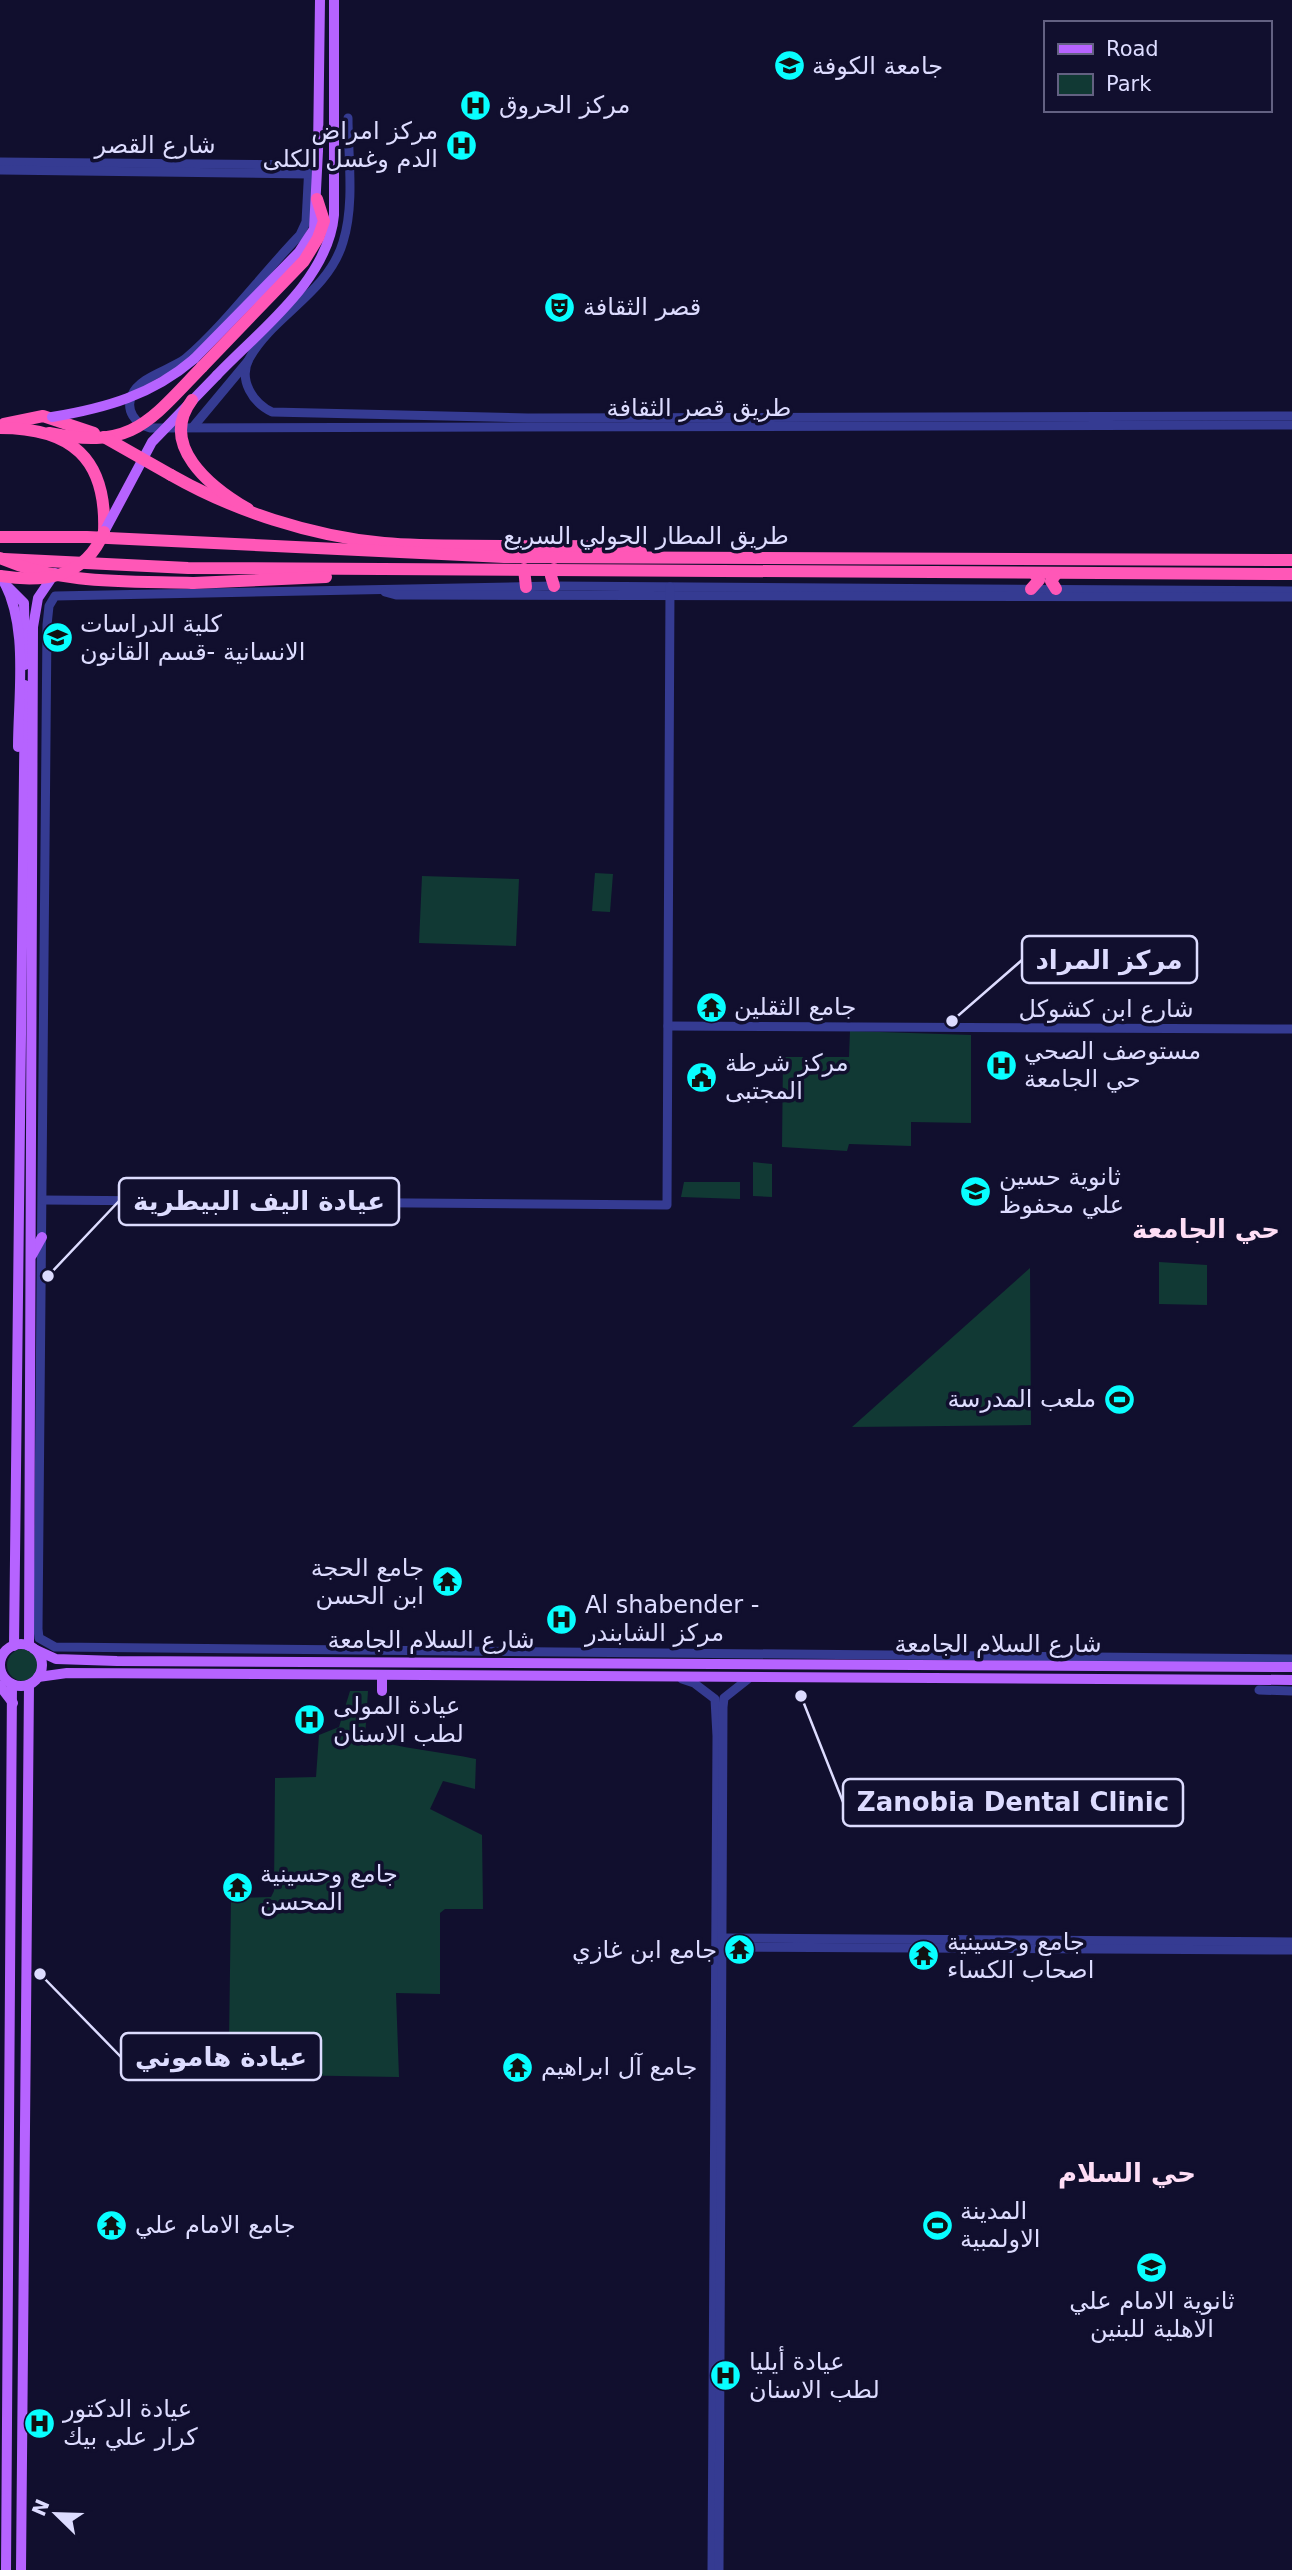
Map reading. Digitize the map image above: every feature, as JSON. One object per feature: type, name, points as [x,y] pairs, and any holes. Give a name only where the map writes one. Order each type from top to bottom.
[{"type":"highway","points":[[0,427],[97,440],[126,432],[152,418],[198,363],[309,254],[324,221],[317,199]]},
{"type":"highway","points":[[191,400],[180,419],[182,447],[219,487],[247,509]]},
{"type":"highway","points":[[0,427],[23,418],[52,417],[112,440],[199,490],[247,509],[284,522],[365,540],[421,544],[599,546],[631,550],[656,558]]},
{"type":"highway","points":[[0,577],[60,577],[86,561],[104,532],[103,499],[93,467],[77,449],[48,433]]},
{"type":"highway","name":"طريق المطار الحولي السريع","points":[[0,537],[87,537],[504,557],[1292,560]]},
{"type":"highway","points":[[791,572],[797,565],[792,557]]},
{"type":"highway","points":[[819,557],[815,566],[819,572]]},
{"type":"highway","points":[[0,559],[38,572],[86,580],[193,583],[408,574],[443,569]]},
{"type":"highway","name":"طريق المطار الحولي السريع","points":[[0,559],[188,568],[1292,574]]},
{"type":"highway","points":[[524,569],[526,587]]},
{"type":"highway","points":[[554,569],[551,576],[554,586]]},
{"type":"highway","points":[[1031,589],[1039,580],[1034,573]]},
{"type":"highway","points":[[1056,574],[1051,581],[1056,589]]},
{"type":"main road","points":[[317,199],[318,152],[314,96],[320,0]]},
{"type":"main road","points":[[104,532],[130,477],[152,442],[308,281],[328,245],[334,215],[334,0]]},
{"type":"main road","points":[[52,417],[127,400],[198,363]]},
{"type":"main road","points":[[38,598],[56,573],[68,562]]},
{"type":"main road","points":[[21,2570],[29,1685],[38,1677],[42,1665],[32,1648],[34,1571],[29,1535],[35,1373],[30,1257],[36,1167],[33,627],[43,581],[39,574],[31,572],[22,580],[25,617],[23,832],[13,1045],[11,1333],[11,1449],[20,1541],[26,1541],[29,1535]]},
{"type":"main road","points":[[0,577],[22,600]]},
{"type":"main road","points":[[0,577],[12,602],[17,639],[17,814],[23,832]]},
{"type":"main road","points":[[33,905],[37,883],[41,607],[47,592],[60,577]]},
{"type":"main road","points":[[30,1257],[42,1237]]},
{"type":"main road","points":[[13,1646],[16,1504]]},
{"type":"main road","points":[[6,2570],[7,2374],[4,2300],[10,2217],[6,1962],[13,1804],[8,1771],[14,1703],[1,1669],[1,1654],[15,1624]]},
{"type":"main road","points":[[1,1654],[13,1646],[32,1648]]},
{"type":"main road","name":"شارع السلام الجامعة","points":[[32,1648],[56,1659],[127,1661],[242,1662],[402,1656],[569,1662],[714,1657],[976,1665],[1098,1661],[1223,1666],[1246,1662],[1292,1667]]},
{"type":"main road","points":[[241,1649],[242,1662]]},
{"type":"main road","points":[[126,1674],[122,1668],[127,1661]]},
{"type":"main road","points":[[548,1676],[552,1671],[549,1661]]},
{"type":"main road","points":[[569,1662],[564,1667],[569,1676]]},
{"type":"main road","points":[[1246,1662],[1241,1675],[1246,1680]]},
{"type":"main road","points":[[955,1664],[959,1674],[955,1679]]},
{"type":"main road","points":[[976,1665],[972,1672],[977,1679]]},
{"type":"main road","points":[[1223,1666],[1227,1671],[1224,1680]]},
{"type":"main road","name":"شارع السلام الجامعة","points":[[38,1677],[67,1673],[682,1679],[1292,1680]]},
{"type":"main road","points":[[201,1687],[211,1674]]},
{"type":"main road","points":[[382,1675],[382,1691]]},
{"type":"main road","points":[[5,1682],[29,1685]]},
{"type":"main road","points":[[13,1804],[19,1797],[25,1802],[27,1832]]},
{"type":"main road","points":[[10,2217],[16,2222],[24,2215]]},
{"type":"main road","points":[[9,2253],[15,2247],[24,2252]]},
{"type":"street","points":[[193,428],[248,360],[320,283],[338,257],[346,226],[348,118]]},
{"type":"street","name":"شارع القصر","points":[[0,162],[80,168]]},
{"type":"street","name":"شارع القصر","points":[[0,170],[309,170],[303,231],[255,283]]},
{"type":"street","name":"طريق قصر الثقافة","points":[[255,283],[189,355],[139,386],[132,396],[131,414],[144,426],[1292,425]]},
{"type":"street","points":[[248,360],[246,376],[250,391],[269,410],[262,416],[265,427]]},
{"type":"street","name":"طريق قصر الثقافة","points":[[269,410],[287,415],[528,418],[1292,416]]},
{"type":"street","points":[[771,416],[772,427]]},
{"type":"street","points":[[1292,597],[670,590],[554,586],[383,591],[61,594],[51,600],[47,625],[36,1167],[43,1200],[35,1373],[34,1571],[38,1629],[40,1638],[49,1646],[241,1649],[402,1656],[714,1657],[838,1653],[1098,1661],[1246,1662],[1292,1659]]},
{"type":"street","points":[[383,591],[396,595],[670,590],[1292,591]]},
{"type":"street","points":[[43,1200],[667,1205],[670,590]]},
{"type":"street","name":"شارع ابن كشوكل","points":[[668,1026],[1292,1030]]},
{"type":"street","points":[[682,1679],[719,1698]]},
{"type":"street","points":[[719,1698],[748,1679]]},
{"type":"street","points":[[1259,1690],[1292,1691]]},
{"type":"street","points":[[719,1698],[722,1942],[719,1980]]},
{"type":"street","points":[[719,1698],[719,2570]]},
{"type":"street","points":[[722,1942],[1292,1942]]},
{"type":"street","points":[[722,1942],[1292,1950]]},
{"type":"street","points":[[712,2570],[717,2332]]},
{"type":"street","points":[[0,2388],[7,2374]]},
{"type":"street","points":[[0,2414],[7,2426]]},
{"type":"green space","points":[[595,873],[613,874],[610,912],[592,911]]},
{"type":"green space","points":[[422,876],[519,879],[516,946],[419,943]]},
{"type":"green space","points":[[850,1031],[971,1035],[971,1123],[911,1122],[911,1146],[849,1144],[847,1151],[782,1147],[783,1057],[849,1057]]},
{"type":"green space","points":[[753,1162],[772,1164],[772,1197],[753,1196]]},
{"type":"green space","points":[[684,1182],[740,1182],[740,1199],[681,1197]]},
{"type":"green space","points":[[1159,1262],[1207,1265],[1207,1305],[1159,1304]]},
{"type":"green space","points":[[1030,1268],[1031,1425],[852,1427]]},
{"type":"green space","points":[[23,1649],[35,1653],[39,1665],[35,1677],[23,1681],[11,1677],[7,1665],[11,1653]]},
{"type":"green space","points":[[350,1691],[368,1691],[365,1737],[476,1759],[475,1789],[443,1781],[430,1809],[482,1835],[483,1909],[445,1909],[440,1913],[440,1994],[396,1993],[399,2077],[281,2075],[281,2045],[229,2043],[231,1898],[271,1897],[274,1891],[275,1778],[316,1777],[319,1735],[339,1727]]},
{"type":"place","name":"جامعة الكوفة","points":[[789,66]]},
{"type":"place","name":"مركز الحروق","points":[[476,105]]},
{"type":"place","name":"مركز امراض الدم وغسل الكلى","points":[[461,145]]},
{"type":"place","name":"قصر الثقافة","points":[[560,307]]},
{"type":"place","name":"كلية الدراسات الانسانية -قسم القانون","points":[[57,638]]},
{"type":"place","name":"جامع الثقلين","points":[[711,1007]]},
{"type":"place","name":"مركز المراد","points":[[952,1021]]},
{"type":"place","name":"مستوصف الصحي حي الجامعة","points":[[1001,1065]]},
{"type":"place","name":"مركز شرطة المجتبى","points":[[702,1077]]},
{"type":"place","name":"ثانوية حسين علي محفوظ","points":[[976,1191]]},
{"type":"place","name":"عيادة اليف البيطرية","points":[[48,1276]]},
{"type":"place","name":"ملعب المدرسة","points":[[1119,1399]]},
{"type":"place","name":"جامع الحجة ابن الحسن","points":[[447,1582]]},
{"type":"place","name":"Al shabender - مركز الشابندر","points":[[562,1619]]},
{"type":"place","name":"Zanobia Dental Clinic","points":[[801,1696]]},
{"type":"place","name":"عيادة المولى لطب الاسنان","points":[[310,1720]]},
{"type":"place","name":"جامع وحسينية المحسن","points":[[237,1888]]},
{"type":"place","name":"جامع ابن غازي","points":[[740,1950]]},
{"type":"place","name":"جامع وحسينية اصحاب الكساء","points":[[924,1956]]},
{"type":"place","name":"عيادة هاموني","points":[[40,1974]]},
{"type":"place","name":"جامع آل ابراهيم","points":[[518,2067]]},
{"type":"place","name":"جامع الامام علي","points":[[112,2225]]},
{"type":"place","name":"المدينة الاولمبية","points":[[937,2225]]},
{"type":"place","name":"ثانوية الامام علي الاهلية للبنين","points":[[1152,2267]]},
{"type":"place","name":"عيادة أيليا لطب الاسنان","points":[[726,2376]]},
{"type":"place","name":"عيادة الدكتور كرار علي بيك","points":[[40,2423]]},
{"type":"district","name":"حي الجامعة","points":[[1206,1229]]},
{"type":"district","name":"حي السلام","points":[[1127,2173]]}]
